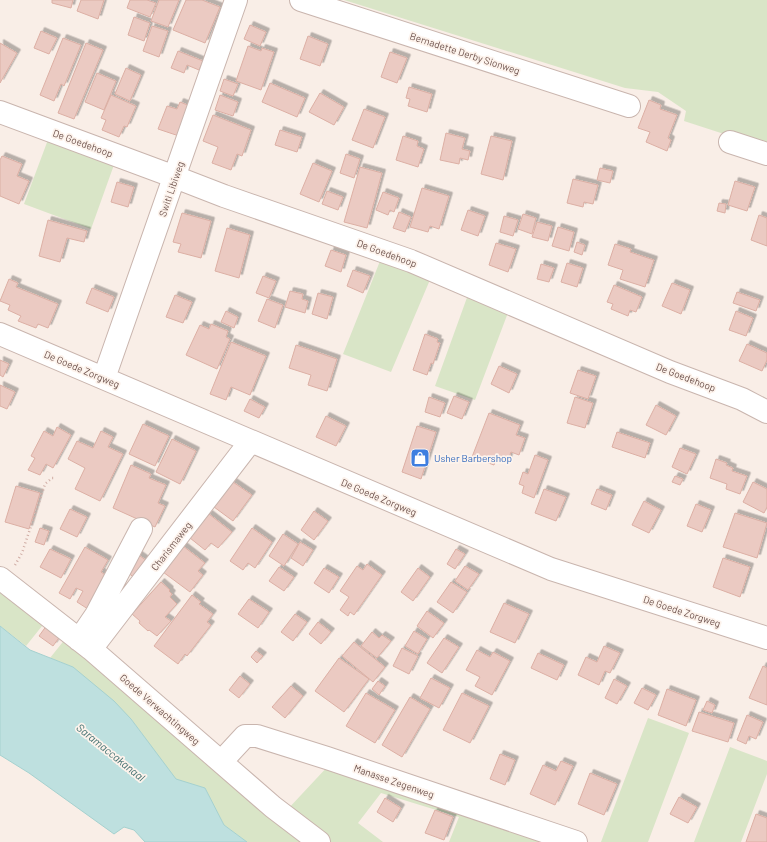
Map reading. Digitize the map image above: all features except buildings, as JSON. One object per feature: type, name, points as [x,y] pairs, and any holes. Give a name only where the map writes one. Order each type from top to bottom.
[{"type":"street","name":"Switi Libiweg","points":[[104,378],[236,0]]},
{"type":"street","name":"Bernadette Derby Sionweg","points":[[301,0],[629,106]]},
{"type":"street","name":"De Goedehoop","points":[[0,112],[224,196],[411,261],[670,372],[742,399],[767,412]]},
{"type":"street","points":[[730,142],[767,154]]},
{"type":"street","name":"De Goede Zorgweg","points":[[0,334],[551,570],[767,638]]},
{"type":"street","name":"Charismaweg","points":[[85,645],[250,442]]},
{"type":"street","points":[[85,645],[96,615],[141,529]]},
{"type":"street","name":"Goede Verwachtingweg","points":[[2,579],[85,645],[273,807],[319,842]]},
{"type":"street","name":"Manasse Zegenweg","points":[[221,762],[245,736],[257,736],[576,842]]},
{"type":"path","points":[[2,579],[18,562],[22,554],[44,484],[52,478],[55,478]]},
{"type":"green space","points":[[344,0],[767,0],[767,148],[684,121],[686,111],[658,92],[625,88]]},
{"type":"green space","points":[[49,137],[115,162],[91,229],[24,204]]},
{"type":"green space","points":[[382,256],[432,275],[391,372],[343,354]]},
{"type":"green space","points":[[469,292],[509,310],[475,400],[435,386]]},
{"type":"green space","points":[[0,585],[46,621],[26,646],[0,626]]},
{"type":"green space","points":[[66,638],[307,842],[247,842],[224,825],[205,788],[176,780],[131,719],[73,667],[50,658]]},
{"type":"green space","points":[[648,718],[689,733],[648,842],[601,842]]},
{"type":"green space","points":[[730,747],[767,761],[767,774],[741,842],[694,842]]},
{"type":"green space","points":[[330,764],[562,842],[449,842],[459,817],[381,793],[358,823],[383,842],[330,842],[287,810]]},
{"type":"water","name":"Saramaccakanaal","points":[[0,626],[30,650],[73,667],[114,701],[131,719],[176,779],[205,788],[224,825],[247,842],[145,842],[134,830],[124,827],[114,834],[29,773],[0,755]]},
{"type":"place","name":"Usher Barbershop","points":[[420,458]]}]
